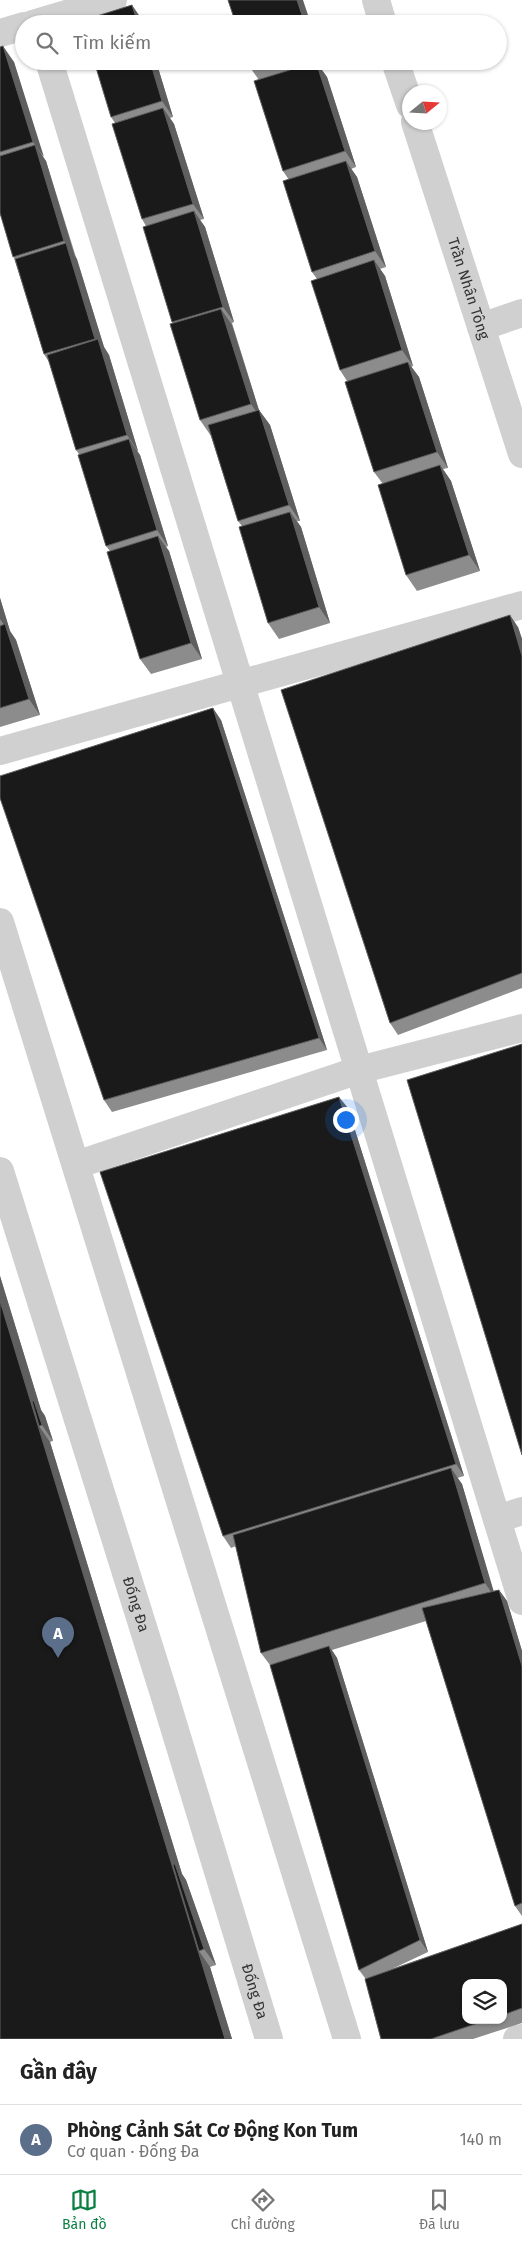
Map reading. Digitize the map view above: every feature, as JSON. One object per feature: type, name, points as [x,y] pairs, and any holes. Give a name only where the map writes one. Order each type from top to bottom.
[{"type":"street","points":[[63,15],[113,0]]},
{"type":"street","points":[[376,0],[380,15]]},
{"type":"street","points":[[0,33],[15,29]]},
{"type":"street","points":[[52,70],[359,1070],[510,1515],[522,1601]]},
{"type":"street","points":[[398,70],[403,85]]},
{"type":"street","name":"Trần Nhân Tông","points":[[418,130],[522,454]]},
{"type":"street","points":[[481,328],[522,313]]},
{"type":"street","points":[[0,751],[522,605]]},
{"type":"street","points":[[0,922],[347,2039]]},
{"type":"street","points":[[76,1165],[359,1070],[522,1028]]},
{"type":"street","name":"Đống Đa","points":[[0,1171],[164,1694],[269,2039]]},
{"type":"street","points":[[517,2039],[522,2038]]},
{"type":"building","points":[[228,0],[297,0],[302,15],[233,15]]},
{"type":"building","points":[[132,5],[135,15],[100,15]]},
{"type":"building","points":[[3,46],[33,142],[0,152],[0,47]]},
{"type":"building","points":[[97,70],[153,70],[162,101],[111,117]]},
{"type":"building","points":[[290,70],[319,70],[345,151],[283,171],[254,81]]},
{"type":"building","points":[[163,108],[193,204],[142,219],[112,124]]},
{"type":"building","points":[[35,145],[64,241],[13,257],[0,213],[0,156]]},
{"type":"building","points":[[346,161],[375,251],[312,272],[283,181]]},
{"type":"building","points":[[194,211],[223,307],[172,322],[143,227]]},
{"type":"building","points":[[66,243],[95,339],[44,354],[15,259]]},
{"type":"building","points":[[374,260],[402,350],[340,370],[311,281]]},
{"type":"building","points":[[221,309],[251,404],[200,420],[170,324]]},
{"type":"building","points":[[98,339],[127,435],[76,450],[47,355]]},
{"type":"building","points":[[408,362],[437,452],[374,472],[345,382]]},
{"type":"building","points":[[259,410],[289,505],[238,521],[208,425]]},
{"type":"building","points":[[129,439],[157,530],[106,546],[78,455]]},
{"type":"building","points":[[440,465],[469,555],[406,575],[378,485]]},
{"type":"building","points":[[290,512],[319,607],[268,623],[239,527]]},
{"type":"building","points":[[158,536],[191,643],[140,659],[107,552]]},
{"type":"building","points":[[510,615],[522,656],[522,973],[390,1023],[281,690]]},
{"type":"building","points":[[5,624],[29,699],[0,708],[0,626]]},
{"type":"building","points":[[213,708],[319,1038],[104,1100],[0,798],[0,776]]},
{"type":"building","points":[[522,1044],[522,1455],[407,1080]]},
{"type":"building","points":[[339,1097],[456,1464],[223,1536],[100,1172]]},
{"type":"building","points":[[0,1301],[225,2039],[0,2039]]},
{"type":"building","points":[[32,1401],[34,1401],[42,1425],[39,1426]]},
{"type":"building","points":[[451,1468],[485,1583],[261,1653],[233,1535]]},
{"type":"building","points":[[499,1590],[522,1666],[522,1903],[515,1906],[422,1608]]},
{"type":"building","points":[[329,1646],[420,1940],[359,1970],[270,1665]]},
{"type":"building","points":[[175,1864],[204,1949],[199,1951],[173,1865]]},
{"type":"building","points":[[522,1924],[522,2008],[507,2014],[507,1979],[462,1979],[462,2024],[475,2024],[431,2039],[381,2039],[365,1979]]},
{"type":"place","name":"Phòng Cảnh Sát Cơ Động Kon Tum","points":[[58,1658]]}]
